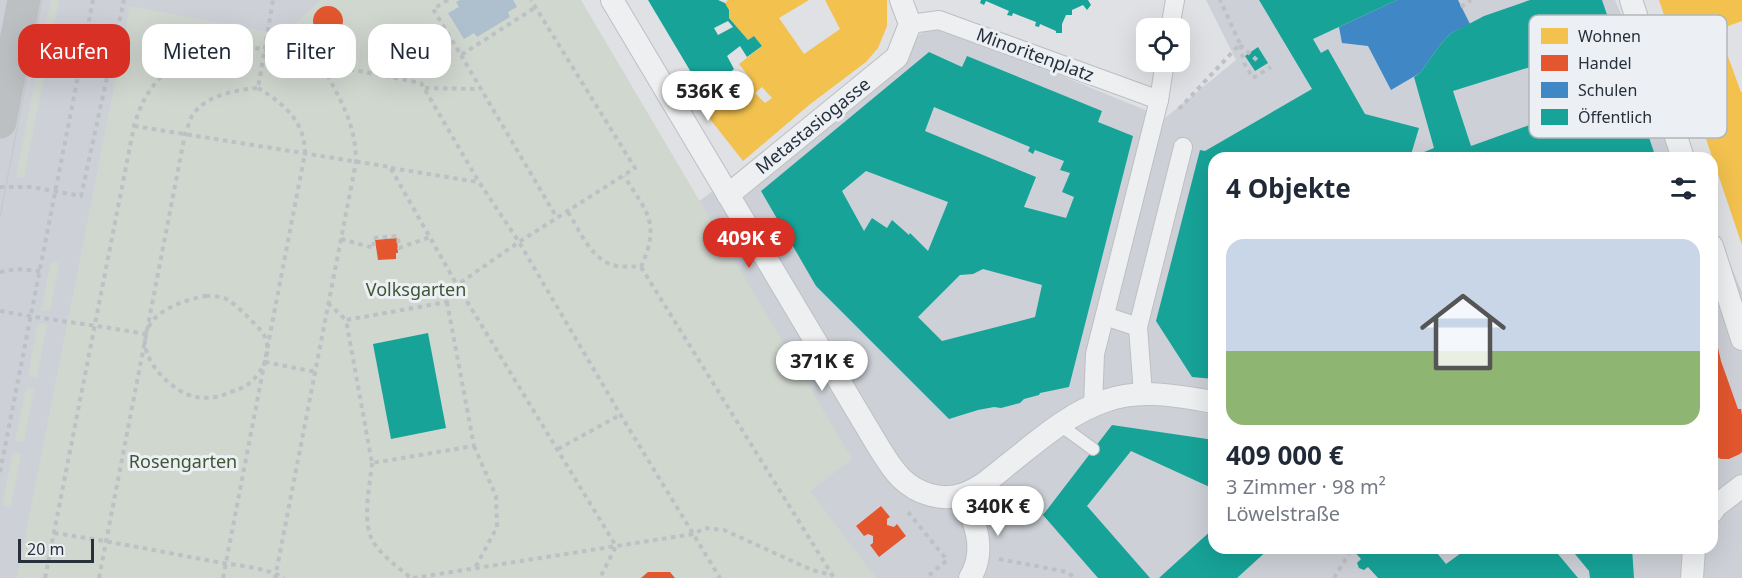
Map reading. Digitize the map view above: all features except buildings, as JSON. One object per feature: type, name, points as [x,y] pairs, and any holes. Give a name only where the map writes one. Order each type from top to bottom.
[{"type":"main road","points":[[0,122],[24,0]]},
{"type":"street","points":[[612,0],[875,441],[902,479],[934,497],[949,498],[963,495],[980,486],[1060,425],[1093,406],[1118,397],[1143,394],[1160,394],[1208,401]]},
{"type":"street","points":[[901,0],[910,24]]},
{"type":"street","points":[[1172,18],[1175,0]]},
{"type":"street","points":[[1631,0],[1636,15]]},
{"type":"street","name":"Minoritenplatz","points":[[910,24],[939,20],[1159,100]]},
{"type":"street","name":"Metastasiogasse","points":[[729,195],[897,57],[910,24]]},
{"type":"street","points":[[1093,406],[1095,354],[1150,140],[1163,72]]},
{"type":"street","points":[[1143,394],[1138,327],[1183,147]]},
{"type":"street","points":[[1718,265],[1742,339]]},
{"type":"street","points":[[1105,316],[1138,327]]},
{"type":"street","points":[[1718,503],[1742,486]]},
{"type":"street","points":[[963,495],[975,521],[979,555],[970,578]]},
{"type":"street","points":[[1692,578],[1694,554]]},
{"type":"lane","points":[[1060,425],[1093,449]]},
{"type":"path","points":[[0,472],[93,0]]},
{"type":"path","points":[[0,188],[32,187],[81,196],[124,0]]},
{"type":"path","points":[[258,88],[273,0]]},
{"type":"path","points":[[448,0],[433,9],[557,218]]},
{"type":"path","points":[[475,568],[497,527],[496,496],[474,446],[447,302],[457,285],[519,242],[635,168],[531,0]]},
{"type":"path","points":[[1220,0],[1240,44],[1244,63],[1253,78],[1271,67]]},
{"type":"path","points":[[1461,7],[1471,0]]},
{"type":"path","points":[[461,55],[536,7]]},
{"type":"path","points":[[1240,44],[1257,60]]},
{"type":"path","points":[[1150,140],[1240,44]]},
{"type":"path","points":[[45,578],[134,126],[142,103],[155,85],[174,66],[195,52],[221,45],[264,51]]},
{"type":"path","points":[[356,70],[421,82],[479,182],[519,242],[720,578]]},
{"type":"path","points":[[275,576],[356,162],[356,140],[329,78]]},
{"type":"path","points":[[99,578],[185,134],[193,114],[206,103],[220,95],[239,89],[258,88],[288,108],[299,124],[305,142],[305,153],[223,578]]},
{"type":"path","points":[[425,88],[479,89]]},
{"type":"path","points":[[134,126],[479,182]]},
{"type":"path","points":[[390,167],[457,285],[616,546]]},
{"type":"path","points":[[624,176],[648,215],[651,226],[651,242],[641,267]]},
{"type":"path","points":[[568,212],[594,253],[603,261],[616,266],[641,267]]},
{"type":"path","points":[[341,239],[374,248],[373,238],[398,236],[398,246],[430,237]]},
{"type":"path","points":[[641,267],[833,576]]},
{"type":"path","points":[[0,272],[16,269],[40,271]]},
{"type":"path","points":[[206,296],[224,298],[256,325],[266,340],[266,362],[259,375],[247,386],[210,398],[195,397],[181,392],[154,367],[147,351],[146,334],[160,314],[188,299],[206,296]]},
{"type":"path","points":[[346,320],[447,302]]},
{"type":"path","points":[[328,303],[346,320],[372,463],[366,519],[374,544],[391,562],[412,578],[446,576],[475,568],[693,534],[705,528],[724,530],[812,570],[833,576]]},
{"type":"path","points":[[0,311],[146,334]]},
{"type":"path","points":[[266,362],[316,372]]},
{"type":"path","points":[[558,449],[620,414]]},
{"type":"path","points":[[372,463],[474,446]]},
{"type":"path","points":[[922,492],[907,511],[947,560],[926,578]]},
{"type":"path","points":[[54,533],[226,563],[284,578]]},
{"type":"path","points":[[600,578],[616,546]]},
{"type":"path","points":[[1334,578],[1349,554]]},
{"type":"path","points":[[979,555],[1067,572],[1075,578]]},
{"type":"shaded area","points":[[0,0],[579,0],[698,202],[934,24],[1165,118],[1236,60],[1206,0],[1615,0],[1621,15],[1529,15],[1529,138],[1675,138],[1681,152],[1208,152],[1208,554],[1718,554],[1718,236],[1742,292],[1742,578],[0,578]]},
{"type":"green space","points":[[51,0],[59,0],[54,24],[46,24]]},
{"type":"green space","name":"Volksgarten","points":[[321,0],[581,0],[852,459],[810,491],[876,578],[17,578],[116,78],[130,78],[130,24],[126,24],[130,6],[225,24],[142,24],[142,78],[253,78],[253,29],[265,32],[265,78],[356,78],[356,24],[295,24]]},
{"type":"green space","points":[[36,78],[44,78],[24,178],[16,177]]},
{"type":"green space","points":[[51,262],[59,263],[50,311],[41,310]]},
{"type":"green space","points":[[38,323],[47,324],[37,378],[28,376]]},
{"type":"green space","points":[[26,388],[34,389],[24,442],[15,441]]},
{"type":"green space","points":[[13,452],[21,454],[11,507],[2,505]]},
{"type":"water","points":[[460,0],[513,0],[517,7],[508,12],[510,17],[477,37],[474,33],[464,39],[448,13],[459,7],[456,2]]},
{"type":"tram line","points":[[0,217],[42,0]]},
{"type":"park label","name":"Rosengarten","points":[[183,462]]}]
